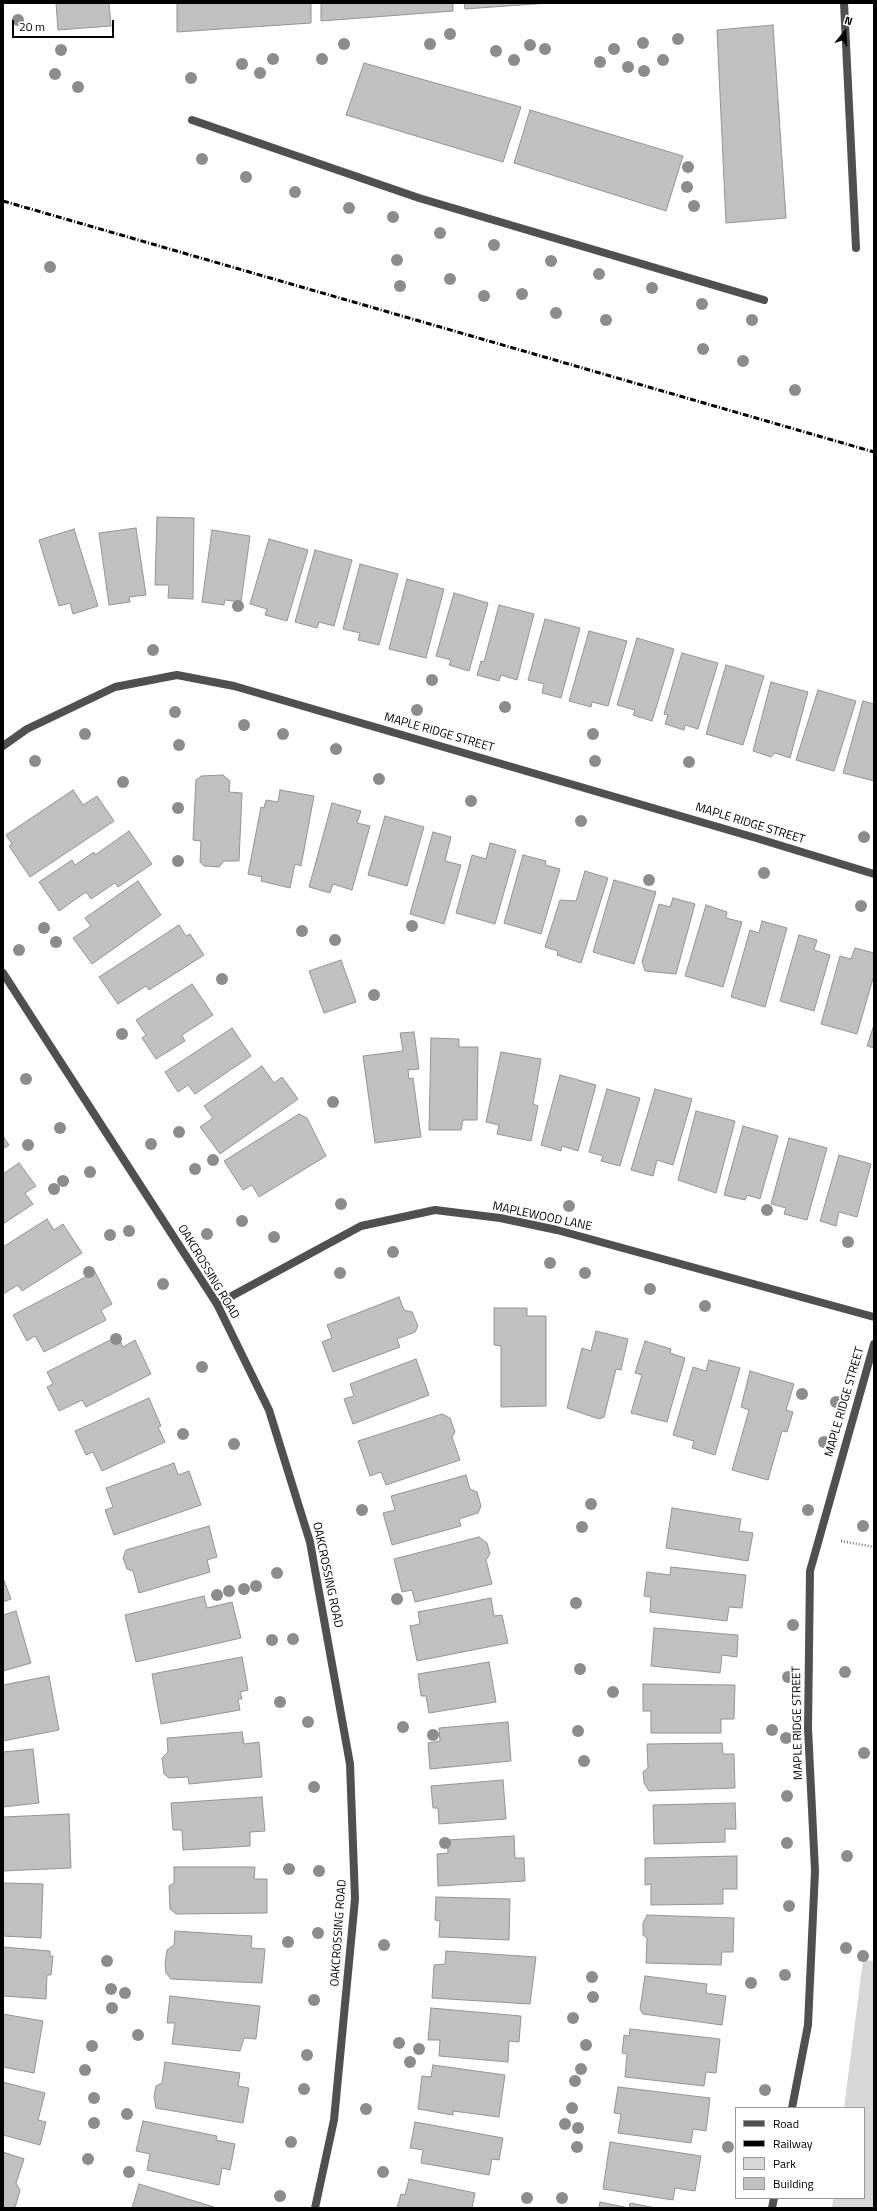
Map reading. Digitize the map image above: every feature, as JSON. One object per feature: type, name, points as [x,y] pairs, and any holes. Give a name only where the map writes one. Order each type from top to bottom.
[{"type":"street","points":[[844,3],[856,248]]},
{"type":"street","points":[[192,120],[418,198],[764,300]]},
{"type":"street","name":"MAPLE RIDGE STREET","points":[[3,746],[27,729],[115,687],[177,675],[234,686],[756,838],[874,874]]},
{"type":"street","name":"OAKCROSSING ROAD","points":[[3,973],[217,1304],[269,1410],[310,1542],[350,1764],[355,1899],[334,2120],[315,2208]]},
{"type":"street","name":"MAPLEWOOD LANE","points":[[217,1304],[360,1226],[435,1210],[500,1218],[557,1230],[874,1317]]},
{"type":"street","name":"MAPLE RIDGE STREET","points":[[792,2107],[808,2025],[814,1871],[808,1728],[810,1571],[874,1344]]},
{"type":"path","points":[[820,1537],[874,1547]]},
{"type":"green space","points":[[863,1960],[874,1961],[874,2208],[832,2208],[833,2199],[865,2199],[865,2107],[844,2107]]},
{"type":"building","points":[[56,3],[109,3],[111,26],[58,30]]},
{"type":"building","points":[[177,3],[311,3],[311,23],[177,32]]},
{"type":"building","points":[[321,3],[453,3],[453,11],[321,21]]},
{"type":"building","points":[[464,3],[549,3],[465,9]]},
{"type":"building","points":[[773,25],[786,218],[726,223],[717,30]]},
{"type":"building","points":[[364,63],[521,107],[503,162],[346,115]]},
{"type":"building","points":[[530,110],[683,156],[666,211],[514,163]]},
{"type":"building","points":[[157,517],[194,518],[193,599],[168,598],[169,585],[155,585]]},
{"type":"building","points":[[136,528],[146,595],[129,597],[130,602],[109,605],[99,533]]},
{"type":"building","points":[[74,529],[98,606],[73,614],[70,603],[59,606],[39,540]]},
{"type":"building","points":[[212,530],[250,536],[241,602],[225,600],[224,605],[202,602]]},
{"type":"building","points":[[269,539],[308,550],[287,621],[265,615],[267,609],[250,604]]},
{"type":"building","points":[[315,550],[352,560],[334,626],[319,622],[317,628],[295,622]]},
{"type":"building","points":[[360,564],[398,574],[379,645],[358,640],[360,633],[343,629]]},
{"type":"building","points":[[407,579],[444,589],[426,658],[389,649]]},
{"type":"building","points":[[454,593],[488,603],[469,671],[449,665],[451,660],[436,656]]},
{"type":"building","points":[[499,605],[534,614],[517,680],[501,675],[499,681],[477,675],[481,661],[484,662]]},
{"type":"building","points":[[545,619],[580,628],[561,698],[542,693],[544,684],[528,680]]},
{"type":"building","points":[[589,631],[627,641],[608,706],[592,702],[591,707],[569,701]]},
{"type":"building","points":[[637,638],[674,649],[652,721],[633,715],[635,710],[617,705]]},
{"type":"building","points":[[682,653],[718,663],[698,729],[685,725],[684,730],[665,724],[668,715],[664,714]]},
{"type":"building","points":[[726,665],[764,676],[743,745],[706,734]]},
{"type":"building","points":[[771,682],[808,692],[790,758],[775,753],[771,757],[753,751]]},
{"type":"building","points":[[818,690],[856,701],[834,771],[796,760]]},
{"type":"building","points":[[863,701],[874,704],[874,781],[843,773]]},
{"type":"building","points":[[223,775],[230,781],[229,792],[242,793],[239,861],[224,861],[219,867],[204,866],[200,862],[201,841],[193,840],[196,780],[201,776]]},
{"type":"building","points":[[73,790],[83,805],[97,796],[114,821],[30,877],[9,846],[12,844],[6,835]]},
{"type":"building","points":[[280,790],[314,796],[301,866],[295,864],[290,888],[261,881],[262,877],[248,874],[261,807],[264,808],[266,800],[278,802]]},
{"type":"building","points":[[332,803],[361,811],[357,823],[370,826],[352,890],[333,884],[330,893],[309,887]]},
{"type":"building","points":[[385,816],[424,827],[407,886],[368,875]]},
{"type":"building","points":[[129,831],[152,864],[118,887],[115,883],[91,899],[86,892],[59,911],[39,882],[72,860],[75,865],[94,852],[95,855]]},
{"type":"building","points":[[433,832],[451,837],[445,861],[461,865],[444,924],[410,914]]},
{"type":"building","points":[[490,843],[516,850],[495,924],[456,913],[472,855],[486,859]]},
{"type":"building","points":[[523,855],[546,861],[545,865],[560,869],[541,934],[504,923]]},
{"type":"building","points":[[585,871],[608,878],[581,963],[557,955],[558,951],[545,947],[560,900],[576,901]]},
{"type":"building","points":[[614,880],[656,892],[634,964],[593,952]]},
{"type":"building","points":[[138,881],[161,915],[92,964],[73,938],[91,926],[85,918]]},
{"type":"building","points":[[673,898],[695,904],[676,974],[645,971],[642,962],[659,904],[670,907]]},
{"type":"building","points":[[706,905],[727,912],[726,918],[742,922],[723,987],[685,976]]},
{"type":"building","points":[[762,921],[787,928],[765,1007],[731,997],[750,930],[759,933]]},
{"type":"building","points":[[179,925],[186,936],[190,934],[204,955],[149,990],[146,986],[118,1004],[99,977]]},
{"type":"building","points":[[799,935],[817,940],[814,950],[830,955],[814,1011],[780,1001]]},
{"type":"building","points":[[855,948],[874,953],[874,975],[857,1034],[821,1024],[840,956],[851,959]]},
{"type":"building","points":[[341,960],[356,1002],[324,1013],[309,971]]},
{"type":"building","points":[[192,984],[213,1015],[182,1035],[185,1041],[156,1059],[142,1038],[146,1035],[136,1020]]},
{"type":"building","points":[[874,1025],[874,1048],[867,1046]]},
{"type":"building","points":[[232,1028],[251,1056],[195,1094],[188,1085],[178,1092],[165,1072]]},
{"type":"building","points":[[414,1032],[419,1069],[408,1070],[409,1079],[413,1078],[421,1137],[375,1143],[363,1056],[403,1051],[400,1033]]},
{"type":"building","points":[[431,1038],[459,1039],[459,1047],[478,1047],[477,1120],[463,1120],[461,1130],[429,1130]]},
{"type":"building","points":[[501,1052],[541,1059],[533,1104],[538,1106],[531,1141],[497,1134],[499,1125],[486,1122]]},
{"type":"building","points":[[262,1066],[274,1083],[282,1077],[298,1099],[220,1154],[200,1127],[213,1118],[204,1106]]},
{"type":"building","points":[[560,1075],[596,1085],[578,1151],[562,1146],[561,1151],[541,1145]]},
{"type":"building","points":[[607,1089],[640,1098],[620,1166],[601,1161],[603,1156],[589,1152]]},
{"type":"building","points":[[655,1089],[692,1099],[673,1165],[657,1160],[653,1176],[631,1170]]},
{"type":"building","points":[[696,1111],[735,1121],[716,1193],[678,1180]]},
{"type":"building","points":[[299,1114],[307,1118],[326,1156],[259,1197],[252,1185],[243,1190],[224,1161]]},
{"type":"building","points":[[743,1126],[778,1136],[760,1199],[747,1195],[745,1200],[724,1195]]},
{"type":"building","points":[[3,1136],[9,1145],[3,1149]]},
{"type":"building","points":[[789,1138],[827,1148],[807,1220],[784,1214],[786,1208],[771,1204]]},
{"type":"building","points":[[839,1155],[871,1164],[857,1217],[839,1212],[836,1226],[820,1221]]},
{"type":"building","points":[[19,1163],[36,1186],[25,1193],[33,1204],[3,1224],[3,1174]]},
{"type":"building","points":[[47,1219],[54,1230],[63,1224],[82,1253],[22,1291],[18,1285],[3,1294],[3,1247]]},
{"type":"building","points":[[95,1272],[112,1304],[101,1310],[106,1320],[44,1352],[35,1336],[27,1341],[13,1315]]},
{"type":"building","points":[[399,1297],[404,1310],[412,1312],[418,1326],[415,1332],[397,1339],[400,1347],[333,1372],[322,1342],[332,1338],[327,1325]]},
{"type":"building","points":[[494,1308],[527,1308],[527,1316],[546,1316],[546,1406],[501,1407],[501,1346],[494,1345]]},
{"type":"building","points":[[596,1331],[628,1339],[621,1370],[616,1369],[604,1417],[599,1419],[567,1408],[582,1348],[591,1351]]},
{"type":"building","points":[[118,1336],[123,1347],[135,1340],[151,1374],[86,1407],[82,1400],[59,1411],[47,1387],[53,1384],[47,1372]]},
{"type":"building","points":[[645,1341],[671,1349],[670,1353],[685,1358],[667,1422],[631,1413],[642,1375],[635,1373]]},
{"type":"building","points":[[416,1359],[429,1395],[353,1424],[344,1399],[354,1396],[350,1384]]},
{"type":"building","points":[[709,1360],[740,1368],[715,1455],[692,1448],[694,1441],[673,1435],[693,1367],[706,1371]]},
{"type":"building","points":[[750,1371],[794,1384],[786,1410],[793,1412],[787,1432],[782,1431],[768,1480],[732,1470],[749,1410],[741,1407]]},
{"type":"building","points":[[149,1398],[161,1426],[158,1427],[165,1442],[102,1471],[93,1452],[86,1455],[75,1431]]},
{"type":"building","points":[[442,1414],[450,1418],[455,1432],[452,1437],[460,1460],[386,1485],[381,1472],[370,1476],[358,1441]]},
{"type":"building","points":[[174,1463],[178,1475],[189,1471],[201,1505],[114,1535],[105,1510],[113,1507],[106,1488]]},
{"type":"building","points":[[466,1475],[470,1489],[477,1492],[481,1506],[478,1513],[459,1519],[461,1526],[392,1545],[383,1513],[395,1510],[391,1496]]},
{"type":"building","points":[[672,1508],[741,1519],[739,1531],[753,1533],[748,1561],[666,1548]]},
{"type":"building","points":[[209,1526],[217,1557],[207,1560],[210,1572],[139,1593],[133,1571],[127,1569],[123,1558],[126,1550]]},
{"type":"building","points":[[479,1537],[487,1543],[490,1554],[486,1560],[492,1584],[415,1602],[412,1590],[402,1592],[394,1559]]},
{"type":"building","points":[[671,1567],[746,1575],[742,1608],[729,1607],[727,1621],[650,1612],[651,1597],[644,1596],[647,1572],[670,1575]]},
{"type":"building","points":[[3,1578],[11,1599],[3,1602]]},
{"type":"building","points":[[204,1596],[207,1608],[232,1602],[241,1638],[136,1662],[125,1615]]},
{"type":"building","points":[[491,1598],[494,1616],[502,1615],[508,1643],[417,1661],[410,1626],[420,1624],[418,1612]]},
{"type":"building","points":[[16,1611],[31,1663],[3,1671],[3,1615]]},
{"type":"building","points":[[654,1628],[738,1635],[737,1657],[722,1655],[720,1673],[651,1666]]},
{"type":"building","points":[[242,1657],[248,1690],[240,1692],[242,1699],[238,1699],[240,1710],[161,1724],[152,1674]]},
{"type":"building","points":[[489,1662],[496,1702],[429,1713],[426,1696],[421,1696],[418,1674]]},
{"type":"building","points":[[49,1676],[59,1730],[3,1741],[3,1685]]},
{"type":"building","points":[[643,1684],[735,1685],[734,1719],[721,1719],[721,1733],[651,1733],[651,1711],[643,1711]]},
{"type":"building","points":[[508,1722],[511,1761],[430,1769],[428,1743],[440,1741],[439,1728]]},
{"type":"building","points":[[242,1732],[244,1744],[259,1742],[262,1777],[189,1784],[188,1777],[169,1778],[164,1774],[162,1758],[168,1752],[167,1738]]},
{"type":"building","points":[[722,1743],[723,1754],[734,1754],[735,1788],[649,1791],[644,1783],[643,1772],[648,1768],[647,1744]]},
{"type":"building","points":[[33,1749],[39,1803],[3,1807],[3,1752]]},
{"type":"building","points":[[503,1780],[506,1819],[439,1824],[438,1808],[433,1808],[431,1786]]},
{"type":"building","points":[[262,1797],[265,1831],[250,1832],[250,1846],[183,1850],[182,1830],[173,1830],[171,1803]]},
{"type":"building","points":[[735,1803],[736,1829],[725,1829],[725,1842],[654,1844],[653,1805]]},
{"type":"building","points":[[69,1814],[71,1868],[3,1871],[3,1817]]},
{"type":"building","points":[[514,1836],[515,1858],[524,1858],[525,1881],[438,1886],[437,1854],[448,1853],[447,1840]]},
{"type":"building","points":[[737,1856],[737,1889],[723,1889],[723,1904],[651,1905],[651,1884],[645,1885],[645,1858]]},
{"type":"building","points":[[174,1867],[255,1867],[254,1879],[267,1879],[267,1913],[176,1914],[170,1909],[169,1886],[174,1883]]},
{"type":"building","points":[[3,1883],[43,1884],[41,1938],[3,1936]]},
{"type":"building","points":[[436,1897],[510,1899],[509,1940],[439,1937],[440,1921],[435,1920]]},
{"type":"building","points":[[647,1915],[734,1918],[733,1952],[722,1952],[721,1965],[646,1963],[647,1938],[643,1935],[643,1923]]},
{"type":"building","points":[[175,1931],[252,1936],[251,1948],[265,1949],[262,1983],[171,1979],[166,1973],[165,1964],[167,1950],[174,1945]]},
{"type":"building","points":[[3,1947],[50,1951],[50,1956],[53,1956],[51,1975],[47,1975],[46,1999],[3,1996]]},
{"type":"building","points":[[446,1951],[536,1957],[530,2004],[432,1998],[434,1965],[445,1964]]},
{"type":"building","points":[[645,1976],[707,1984],[706,1993],[726,1996],[722,2025],[643,2014],[640,2009]]},
{"type":"building","points":[[170,1996],[260,2006],[256,2039],[244,2038],[240,2051],[172,2044],[175,2023],[167,2023]]},
{"type":"building","points":[[431,2008],[521,2016],[519,2042],[509,2041],[508,2062],[439,2056],[440,2040],[428,2040]]},
{"type":"building","points":[[3,2014],[43,2021],[34,2073],[3,2067]]},
{"type":"building","points":[[630,2029],[720,2039],[716,2073],[706,2072],[704,2086],[625,2077],[627,2054],[622,2053],[624,2035],[629,2036]]},
{"type":"building","points":[[165,2062],[240,2073],[238,2086],[249,2088],[243,2123],[156,2108],[154,2097],[156,2086],[162,2083]]},
{"type":"building","points":[[433,2065],[505,2075],[499,2117],[453,2111],[453,2115],[418,2109],[422,2076],[431,2077]]},
{"type":"building","points":[[3,2082],[45,2093],[38,2120],[46,2122],[40,2145],[3,2135]]},
{"type":"building","points":[[618,2087],[710,2098],[706,2131],[693,2129],[691,2143],[618,2133],[621,2114],[614,2113]]},
{"type":"building","points":[[143,2121],[217,2136],[216,2140],[235,2144],[230,2170],[222,2168],[219,2185],[147,2170],[150,2154],[136,2151]]},
{"type":"building","points":[[415,2122],[503,2138],[499,2160],[492,2159],[489,2175],[421,2163],[423,2150],[410,2148]]},
{"type":"building","points":[[610,2142],[701,2156],[695,2191],[675,2188],[673,2200],[603,2189]]},
{"type":"building","points":[[3,2152],[24,2159],[16,2183],[20,2190],[15,2208],[3,2208]]},
{"type":"building","points":[[409,2179],[475,2193],[472,2208],[397,2208],[401,2194],[405,2195]]},
{"type":"building","points":[[139,2184],[214,2207],[214,2208],[132,2208]]},
{"type":"building","points":[[600,2202],[629,2208],[599,2208]]},
{"type":"building","points":[[630,2203],[656,2208],[629,2208]]},
{"type":"railway","points":[[3,201],[874,452]]}]
